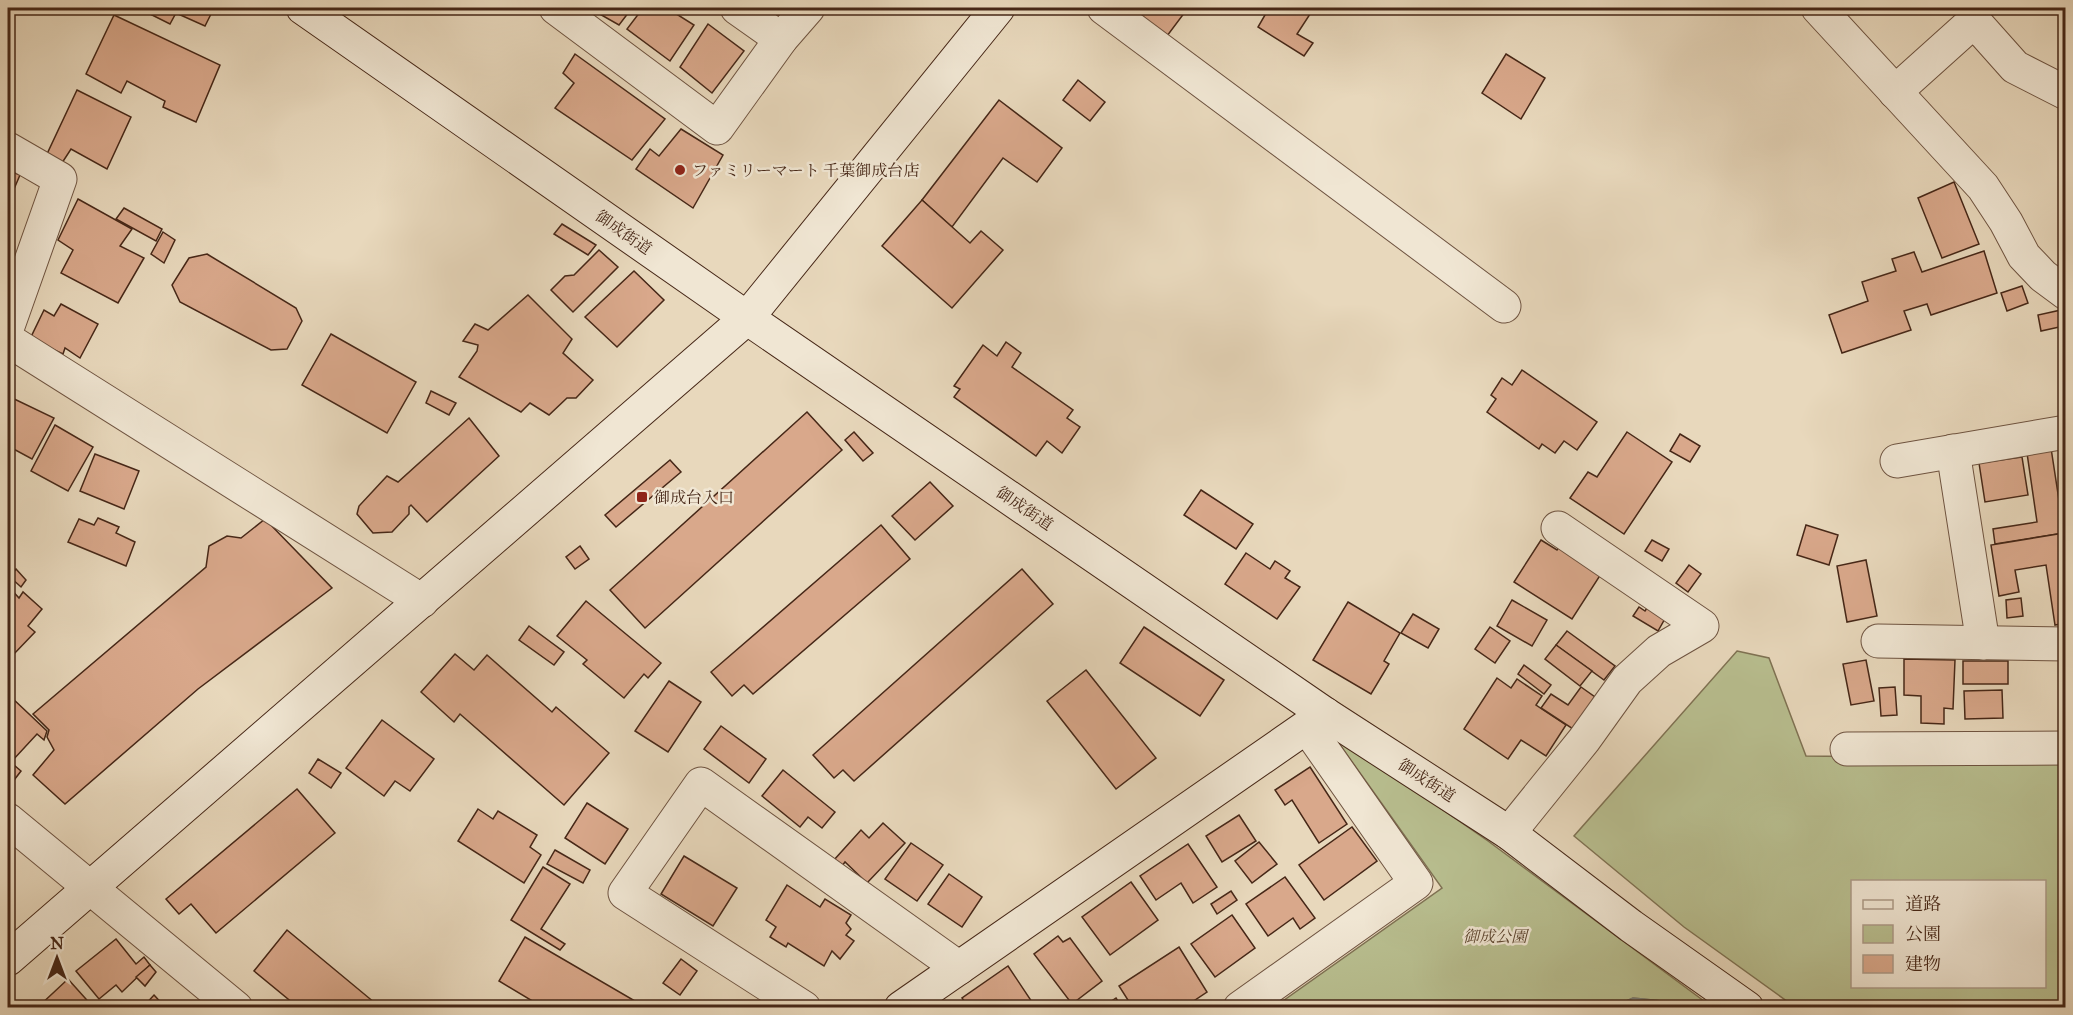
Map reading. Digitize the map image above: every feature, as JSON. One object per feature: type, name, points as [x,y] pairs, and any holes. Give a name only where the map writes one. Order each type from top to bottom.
[{"type":"street","name":"御成街道","points":[[303,8],[747,318],[1316,721],[1509,833],[1631,926],[1746,1008]]},
{"type":"street","points":[[556,8],[717,128],[781,39],[808,8]]},
{"type":"street","points":[[737,8],[781,39]]},
{"type":"street","points":[[8,959],[747,318],[999,8]]},
{"type":"street","points":[[1104,8],[1504,306]]},
{"type":"street","points":[[1818,8],[1983,187],[2006,222],[2024,256],[2043,276],[2066,293]]},
{"type":"street","points":[[1896,92],[1967,14],[2015,68],[2066,93]]},
{"type":"street","points":[[8,149],[60,179],[8,326]]},
{"type":"street","points":[[8,340],[422,601]]},
{"type":"street","points":[[1897,461],[2066,432]]},
{"type":"street","points":[[1953,451],[1983,643]]},
{"type":"street","points":[[1509,833],[1584,740],[1627,680],[1659,651],[1702,627],[1558,528]]},
{"type":"street","points":[[1878,641],[2066,644]]},
{"type":"street","points":[[914,1004],[959,968],[1316,721],[1416,883],[1240,1008]]},
{"type":"street","points":[[1847,749],[2066,748]]},
{"type":"street","points":[[804,1008],[626,893],[701,784],[959,968]]},
{"type":"street","points":[[8,820],[236,1008]]},
{"type":"green space","points":[[1737,651],[1769,658],[1806,756],[2065,759],[2065,1007],[1795,1007],[1684,927],[1574,836]]},
{"type":"green space","name":"御成公園","points":[[1342,740],[1488,841],[1712,1007],[1672,1007],[1662,1001],[1633,998],[1612,1008],[1273,1008],[1442,888],[1338,742]]},
{"type":"water","points":[[1633,998],[1662,1001],[1672,1007],[1612,1007]]},
{"type":"building","points":[[138,8],[214,8],[205,26],[176,13],[170,24]]},
{"type":"building","points":[[589,8],[632,8],[619,25]]},
{"type":"building","points":[[643,8],[667,8],[694,25],[670,61],[627,29]]},
{"type":"building","points":[[759,8],[787,8],[778,21]]},
{"type":"building","points":[[1125,8],[1188,8],[1167,36]]},
{"type":"building","points":[[1269,8],[1314,8],[1297,34],[1313,43],[1304,56],[1258,27]]},
{"type":"building","points":[[114,15],[220,65],[196,122],[163,107],[165,101],[127,81],[121,93],[86,74]]},
{"type":"building","points":[[708,24],[744,51],[712,93],[680,67]]},
{"type":"building","points":[[575,54],[665,119],[632,160],[555,108],[574,83],[563,73]]},
{"type":"building","points":[[1506,54],[1545,78],[1521,119],[1482,93]]},
{"type":"building","points":[[1078,80],[1105,102],[1090,121],[1063,100]]},
{"type":"building","points":[[77,90],[131,117],[107,169],[71,149],[62,163],[47,154]]},
{"type":"building","points":[[999,100],[1062,148],[1037,182],[1003,158],[952,227],[922,200]]},
{"type":"building","points":[[681,129],[723,155],[693,208],[636,169],[650,149],[659,156]]},
{"type":"building","points":[[8,170],[20,175],[8,203]]},
{"type":"building","points":[[1954,182],[1979,244],[1942,258],[1918,198]]},
{"type":"building","points":[[78,199],[132,229],[120,246],[144,258],[118,303],[61,273],[73,250],[58,240]]},
{"type":"building","points":[[922,200],[970,243],[981,231],[1003,250],[952,308],[882,246]]},
{"type":"building","points":[[124,208],[162,229],[156,241],[116,219]]},
{"type":"building","points":[[562,224],[596,245],[588,255],[554,234]]},
{"type":"building","points":[[163,232],[175,240],[164,263],[151,254]]},
{"type":"building","points":[[599,250],[618,267],[573,312],[551,290],[565,276],[574,275]]},
{"type":"building","points":[[1984,251],[1997,293],[1931,315],[1927,304],[1904,311],[1911,330],[1842,353],[1829,315],[1868,301],[1862,282],[1896,271],[1892,259],[1914,252],[1922,272]]},
{"type":"building","points":[[207,254],[296,308],[302,321],[287,349],[271,350],[180,302],[172,285],[189,258]]},
{"type":"building","points":[[634,271],[664,300],[617,347],[585,317]]},
{"type":"building","points":[[2022,286],[2028,303],[2007,311],[2001,293]]},
{"type":"building","points":[[528,295],[572,339],[563,353],[593,380],[576,398],[567,398],[549,415],[530,403],[521,412],[459,377],[477,351],[478,345],[463,341],[475,324],[488,330]]},
{"type":"building","points":[[61,304],[98,324],[80,358],[65,348],[63,354],[30,339],[44,310],[54,316]]},
{"type":"building","points":[[2061,310],[2064,326],[2041,331],[2038,315]]},
{"type":"building","points":[[331,334],[416,382],[387,433],[302,385]]},
{"type":"building","points":[[1006,342],[1021,353],[1012,367],[1073,410],[1067,418],[1080,427],[1062,453],[1047,441],[1036,456],[954,397],[960,389],[954,386],[983,345],[997,356]]},
{"type":"building","points":[[1522,370],[1597,422],[1577,450],[1564,441],[1555,453],[1542,444],[1539,449],[1487,412],[1496,399],[1491,395],[1502,378],[1512,385]]},
{"type":"building","points":[[431,391],[456,403],[449,415],[426,403]]},
{"type":"building","points":[[8,396],[54,418],[32,459],[8,446]]},
{"type":"building","points":[[807,412],[842,450],[645,628],[610,590]]},
{"type":"building","points":[[469,418],[499,456],[427,522],[411,505],[409,514],[392,532],[373,533],[357,514],[359,506],[387,476],[398,482]]},
{"type":"building","points":[[55,425],[93,447],[68,491],[31,471]]},
{"type":"building","points":[[854,432],[873,453],[863,461],[845,440]]},
{"type":"building","points":[[1627,432],[1672,462],[1624,534],[1570,498],[1588,472],[1597,477]]},
{"type":"building","points":[[1680,434],[1700,446],[1690,462],[1670,451]]},
{"type":"building","points":[[2051,448],[2064,533],[1995,544],[1993,529],[2037,522],[2027,453]]},
{"type":"building","points":[[95,454],[139,471],[124,509],[80,491]]},
{"type":"building","points":[[2022,457],[2028,495],[1985,502],[1979,463]]},
{"type":"building","points":[[670,460],[681,472],[616,527],[605,515]]},
{"type":"building","points":[[930,482],[953,506],[915,540],[892,516]]},
{"type":"building","points":[[1201,490],[1253,524],[1236,549],[1184,515]]},
{"type":"building","points":[[98,518],[119,527],[116,533],[135,542],[126,566],[68,542],[79,519],[94,525]]},
{"type":"building","points":[[265,519],[332,588],[198,689],[65,804],[33,775],[54,750],[47,737],[49,730],[33,714],[206,567],[209,546],[227,536],[241,538]]},
{"type":"building","points":[[881,525],[910,559],[753,694],[744,685],[732,696],[711,672]]},
{"type":"building","points":[[1806,525],[1838,535],[1829,565],[1797,555]]},
{"type":"building","points":[[2064,533],[2066,623],[2055,625],[2046,565],[2015,570],[2019,592],[1999,596],[1991,545]]},
{"type":"building","points":[[1541,540],[1557,550],[1563,541],[1601,574],[1572,619],[1514,582]]},
{"type":"building","points":[[1652,540],[1669,549],[1662,561],[1645,551]]},
{"type":"building","points":[[580,546],[589,559],[575,569],[566,557]]},
{"type":"building","points":[[1246,553],[1270,569],[1275,561],[1290,571],[1285,578],[1300,587],[1277,619],[1225,584]]},
{"type":"building","points":[[1866,560],[1877,616],[1847,622],[1837,566]]},
{"type":"building","points":[[1689,565],[1701,574],[1688,592],[1676,583]]},
{"type":"building","points":[[16,569],[26,580],[21,587],[10,577]]},
{"type":"building","points":[[1022,569],[1053,604],[854,781],[843,770],[834,778],[813,755]]},
{"type":"building","points":[[8,586],[19,598],[23,592],[42,609],[28,626],[35,632],[13,655],[8,650]]},
{"type":"building","points":[[2021,598],[2023,616],[2007,618],[2006,600]]},
{"type":"building","points":[[1512,600],[1547,620],[1532,646],[1497,626]]},
{"type":"building","points":[[586,601],[661,663],[648,678],[644,674],[624,698],[583,664],[587,660],[557,636]]},
{"type":"building","points":[[1348,602],[1400,633],[1384,661],[1389,664],[1371,694],[1313,660]]},
{"type":"building","points":[[1649,605],[1667,615],[1658,631],[1633,616],[1639,607],[1645,611]]},
{"type":"building","points":[[1413,614],[1439,629],[1428,648],[1401,633]]},
{"type":"building","points":[[529,626],[564,652],[554,665],[519,640]]},
{"type":"building","points":[[1144,627],[1224,680],[1200,716],[1120,663]]},
{"type":"building","points":[[1490,627],[1510,641],[1495,663],[1475,649]]},
{"type":"building","points":[[1567,631],[1615,666],[1604,680],[1556,645]]},
{"type":"building","points":[[1556,645],[1592,671],[1580,686],[1545,659]]},
{"type":"building","points":[[455,654],[474,670],[487,655],[552,712],[556,707],[609,753],[564,805],[460,714],[454,722],[421,692]]},
{"type":"building","points":[[1904,659],[1955,660],[1953,709],[1944,708],[1944,724],[1921,723],[1921,696],[1904,695]]},
{"type":"building","points":[[1866,660],[1874,701],[1851,705],[1843,664]]},
{"type":"building","points":[[1963,661],[2008,661],[2008,684],[1963,684]]},
{"type":"building","points":[[1524,665],[1551,685],[1544,694],[1518,674]]},
{"type":"building","points":[[1086,670],[1156,758],[1116,789],[1047,701]]},
{"type":"building","points":[[1497,678],[1511,688],[1517,679],[1542,696],[1536,705],[1566,725],[1546,756],[1521,740],[1508,759],[1464,729]]},
{"type":"building","points":[[669,681],[701,702],[668,752],[635,731]]},
{"type":"building","points":[[1581,687],[1595,697],[1573,729],[1541,708],[1551,694],[1568,705]]},
{"type":"building","points":[[1895,687],[1897,715],[1881,716],[1879,688]]},
{"type":"building","points":[[2002,690],[2003,718],[1965,719],[1964,691]]},
{"type":"building","points":[[11,697],[47,731],[44,740],[37,734],[13,760],[8,755],[8,701]]},
{"type":"building","points":[[382,720],[434,759],[410,791],[395,781],[384,796],[346,768]]},
{"type":"building","points":[[721,726],[766,759],[749,783],[704,749]]},
{"type":"building","points":[[318,759],[341,773],[331,788],[309,773]]},
{"type":"building","points":[[8,760],[21,771],[8,788]]},
{"type":"building","points":[[1310,767],[1347,824],[1319,843],[1292,800],[1285,805],[1275,790]]},
{"type":"building","points":[[783,770],[835,812],[822,828],[808,817],[800,827],[762,796]]},
{"type":"building","points":[[297,789],[335,833],[216,933],[191,904],[179,914],[166,899]]},
{"type":"building","points":[[587,803],[628,829],[605,864],[565,838]]},
{"type":"building","points":[[478,809],[493,819],[498,811],[537,835],[530,847],[541,855],[524,883],[458,841]]},
{"type":"building","points":[[1239,815],[1256,841],[1222,862],[1206,836]]},
{"type":"building","points":[[883,823],[905,843],[867,883],[845,862],[842,866],[834,860],[861,830],[869,838]]},
{"type":"building","points":[[1352,827],[1377,861],[1324,900],[1299,865]]},
{"type":"building","points":[[1259,842],[1277,864],[1252,883],[1235,861]]},
{"type":"building","points":[[911,843],[943,865],[917,901],[885,879]]},
{"type":"building","points":[[1188,844],[1217,887],[1193,903],[1181,883],[1156,900],[1140,876]]},
{"type":"building","points":[[555,850],[590,870],[583,883],[547,864]]},
{"type":"building","points":[[684,856],[737,888],[713,926],[661,894]]},
{"type":"building","points":[[543,867],[570,884],[541,929],[565,944],[560,950],[511,920]]},
{"type":"building","points":[[949,874],[982,897],[962,927],[928,904]]},
{"type":"building","points":[[1285,877],[1315,918],[1300,929],[1293,918],[1268,936],[1246,904]]},
{"type":"building","points":[[1131,882],[1158,920],[1110,955],[1082,917]]},
{"type":"building","points":[[787,885],[820,907],[825,899],[851,915],[846,923],[851,929],[846,935],[854,941],[840,959],[832,951],[824,966],[788,943],[786,947],[770,937],[776,927],[766,920]]},
{"type":"building","points":[[1231,891],[1237,900],[1217,914],[1211,904]]},
{"type":"building","points":[[1232,915],[1255,948],[1215,977],[1191,944]]},
{"type":"building","points":[[287,930],[375,1003],[371,1008],[299,1008],[254,971]]},
{"type":"building","points":[[1058,936],[1063,942],[1070,938],[1102,981],[1072,1004],[1034,954]]},
{"type":"building","points":[[525,937],[647,1008],[544,1008],[499,981]]},
{"type":"building","points":[[116,939],[136,964],[144,957],[150,965],[122,992],[116,985],[99,999],[76,971]]},
{"type":"building","points":[[1179,947],[1207,992],[1183,1008],[1133,1008],[1119,986]]},
{"type":"building","points":[[681,959],[697,971],[680,995],[663,983]]},
{"type":"building","points":[[150,965],[156,972],[145,986],[136,977]]},
{"type":"building","points":[[1008,966],[1036,1008],[969,1008],[962,998]]},
{"type":"building","points":[[68,979],[94,1008],[37,1008]]},
{"type":"building","points":[[154,995],[166,1008],[142,1008]]},
{"type":"building","points":[[1116,998],[1122,1008],[1101,1008]]},
{"type":"place","name":"ファミリーマート 千葉御成台店","points":[[680,170]]},
{"type":"place","name":"御成台入口","points":[[642,497]]}]
